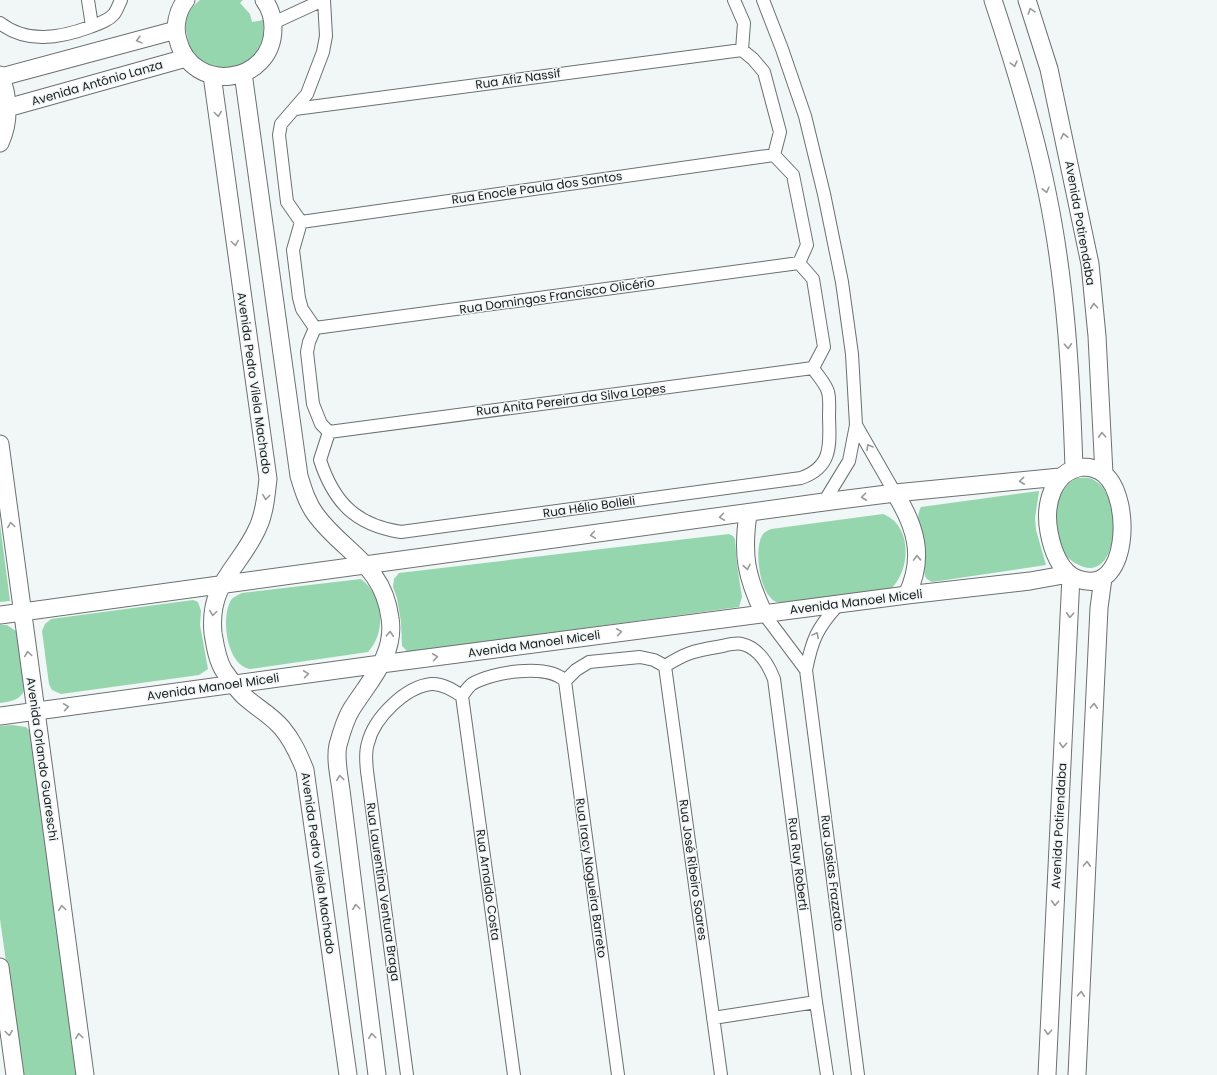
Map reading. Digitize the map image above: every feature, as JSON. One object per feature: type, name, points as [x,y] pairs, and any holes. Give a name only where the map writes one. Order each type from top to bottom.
[{"type":"street","points":[[88,0],[92,26]]},
{"type":"street","points":[[0,23],[10,32],[26,36],[51,38],[75,33],[102,23],[114,14],[121,0]]},
{"type":"street","points":[[186,0],[180,11],[176,30],[179,45],[186,58],[202,72],[212,76],[228,77],[251,69],[264,57],[272,41],[273,23],[271,13],[264,0]]},
{"type":"street","points":[[273,23],[324,0],[326,36],[323,52],[306,94],[281,124],[279,135],[287,202],[301,222],[293,250],[302,309],[315,328],[309,342],[307,352],[313,404],[320,424],[329,432]]},
{"type":"street","points":[[734,0],[744,23],[742,50],[753,59],[764,72],[780,132],[774,155],[793,175],[807,245],[799,263],[813,279],[824,347],[813,368]]},
{"type":"street","points":[[763,0],[805,116],[824,194],[842,282],[856,425],[849,461],[824,502]]},
{"type":"street","points":[[0,615],[748,514],[824,502],[1067,473],[1090,467],[1104,474],[1113,485],[1119,499],[1122,536],[1118,555],[1107,575],[1103,578],[1090,582],[1082,581],[1070,575],[1059,562],[1049,531],[1047,519],[1050,497],[1067,473],[1068,337],[1047,192],[1013,59],[993,0]]},
{"type":"street","name":"Avenida Potirendaba","points":[[1027,0],[1049,69],[1090,264],[1097,336],[1104,474]]},
{"type":"street","points":[[0,143],[4,130],[7,108],[6,92],[0,76],[176,30]]},
{"type":"street","name":"Rua Afiz Nassif","points":[[295,109],[742,50]]},
{"type":"street","name":"Avenida Antônio Lanza","points":[[7,108],[186,58]]},
{"type":"street","points":[[243,73],[300,476],[305,496],[314,514],[332,534],[352,550],[373,572],[384,593],[391,618],[388,653],[350,712],[338,746],[341,790],[377,1075]]},
{"type":"street","name":"Avenida Pedro Vilela Machado","points":[[212,76],[268,479],[265,504],[258,527],[215,599],[212,621],[215,646],[224,670],[245,697],[263,710],[281,727],[295,746],[305,770],[348,1075]]},
{"type":"street","name":"Rua Enocle Paula dos Santos","points":[[301,222],[774,155]]},
{"type":"street","name":"Rua Domingos Francisco Olicério","points":[[315,328],[799,263]]},
{"type":"street","name":"Rua Anita Pereira da Silva Lopes","points":[[329,432],[813,368]]},
{"type":"street","name":"Rua Hélio Bolleli","points":[[329,432],[320,460],[333,491],[344,506],[359,518],[371,525],[401,532],[801,478],[813,474],[823,463],[829,453],[830,441],[828,391],[813,368]]},
{"type":"street","points":[[856,425],[909,515],[915,535],[917,561],[915,579],[908,595]]},
{"type":"street","name":"Avenida Orlando Guareschi","points":[[0,444],[85,1075]]},
{"type":"street","points":[[748,514],[744,539],[746,564],[752,589],[764,614]]},
{"type":"street","name":"Avenida Potirendaba","points":[[1047,1075],[1070,575]]},
{"type":"street","name":"Avenida Manoel Miceli","points":[[0,716],[381,664],[1070,575]]},
{"type":"street","points":[[1077,1075],[1099,608],[1103,578]]},
{"type":"street","name":"Rua Josias Frazzato","points":[[838,605],[824,621],[811,645],[806,670],[858,1075]]},
{"type":"street","name":"Rua Josias Frazzato","points":[[764,614],[806,670]]},
{"type":"street","name":"Rua Ruy Roberti","points":[[665,666],[692,651],[741,643],[753,649],[762,656],[769,666],[774,679],[816,1002],[827,1075]]},
{"type":"street","points":[[462,696],[471,685],[486,677],[530,670],[560,676],[565,681],[576,670],[589,662],[640,657],[654,660],[665,666]]},
{"type":"street","name":"Rua José Ribeiro Soares","points":[[665,666],[721,1075]]},
{"type":"street","name":"Rua Iracy Nogueira Barreto","points":[[565,681],[618,1075]]},
{"type":"street","name":"Rua Laurentina Ventura Braga","points":[[408,1075],[367,771],[368,742],[375,728],[386,713],[400,698],[414,688],[432,684],[446,687],[462,696]]},
{"type":"street","name":"Rua Arnaldo Costa","points":[[462,696],[514,1075]]},
{"type":"street","points":[[0,967],[14,1075]]},
{"type":"street","points":[[713,1018],[816,1002]]},
{"type":"green space","points":[[200,0],[243,0],[240,3],[250,14],[252,22],[263,20],[263,39],[256,54],[248,61],[238,66],[227,68],[206,64],[197,59],[190,48],[186,30],[186,20],[190,11]]},
{"type":"green space","points":[[1078,478],[1092,479],[1104,489],[1110,503],[1113,520],[1113,537],[1109,552],[1102,563],[1091,568],[1073,562],[1064,553],[1060,546],[1056,529],[1055,521],[1057,503],[1060,495],[1070,482]]},
{"type":"green space","points":[[1039,491],[1035,518],[1036,530],[1046,565],[932,582],[926,578],[924,571],[924,548],[918,518],[921,507]]},
{"type":"green space","points":[[883,514],[899,527],[904,537],[906,548],[903,570],[892,588],[781,603],[776,602],[766,592],[761,576],[758,557],[760,540],[763,534],[767,531],[771,529]]},
{"type":"green space","points":[[0,524],[10,601],[0,602]]},
{"type":"green space","points":[[729,534],[735,539],[742,597],[739,607],[408,652],[402,646],[401,622],[397,598],[393,587],[394,579],[399,573]]},
{"type":"green space","points":[[361,579],[374,594],[380,614],[378,634],[374,644],[368,652],[250,669],[242,666],[231,651],[226,630],[226,620],[230,602],[235,596],[242,593]]},
{"type":"green space","points":[[193,600],[198,602],[201,611],[200,625],[208,669],[199,675],[61,694],[52,690],[49,684],[42,631],[45,624],[51,619]]},
{"type":"green space","points":[[0,625],[7,625],[16,631],[26,687],[22,695],[16,699],[0,703]]},
{"type":"green space","points":[[12,725],[26,727],[32,733],[79,1075],[22,1075],[0,919],[0,726]]}]
